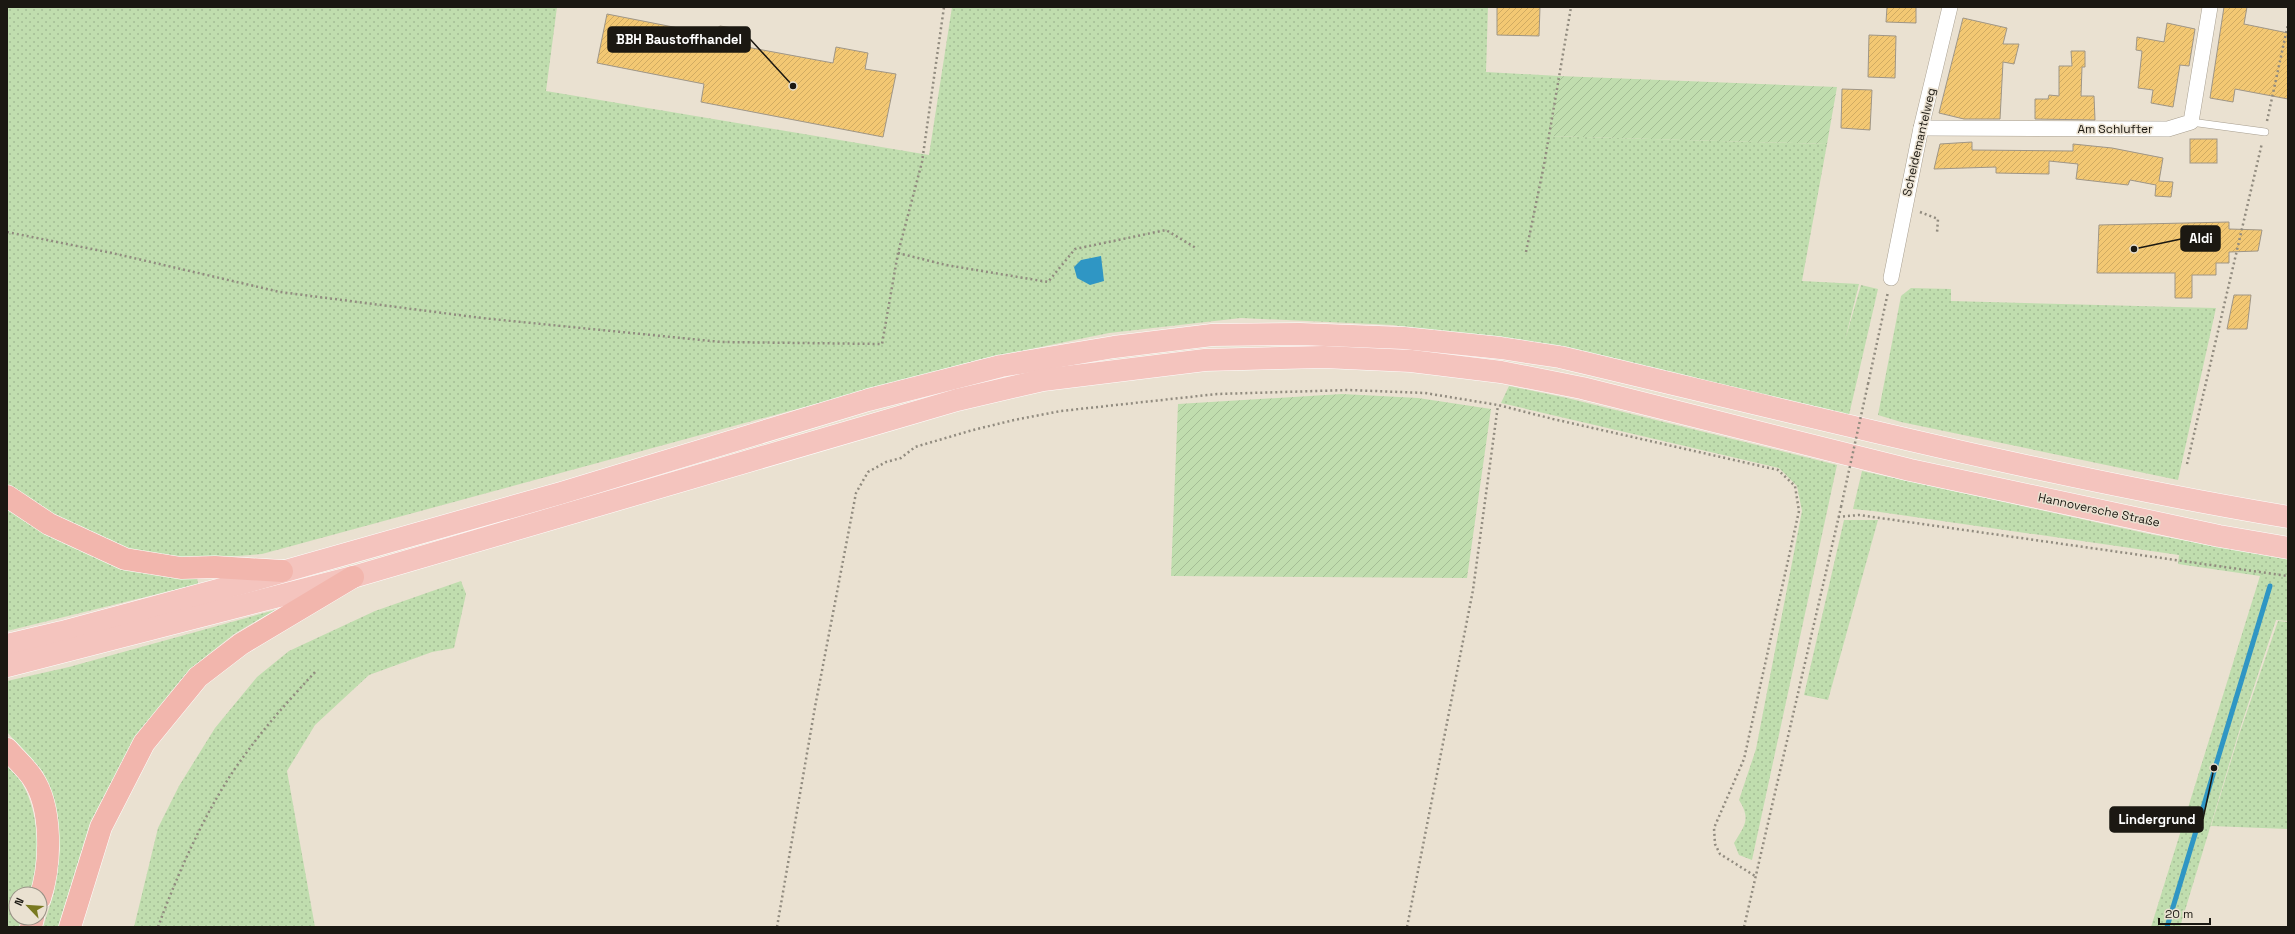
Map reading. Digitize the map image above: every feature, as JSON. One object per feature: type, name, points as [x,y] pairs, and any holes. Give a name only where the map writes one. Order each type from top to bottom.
[{"type":"highway","points":[[7,645],[62,632],[561,494],[868,400],[1001,366],[1114,347],[1212,335],[1300,334],[1404,338],[1509,349],[1560,357],[1920,443],[2212,504],[2288,518]]},
{"type":"highway","name":"Hannoversche Straße","points":[[7,666],[353,577],[957,400],[1043,380],[1205,360],[1324,357],[1411,361],[1501,372],[1582,388],[1910,470],[2219,536],[2288,548]]},
{"type":"highway","points":[[7,496],[49,524],[125,559],[181,568],[215,567],[282,571]]},
{"type":"highway","points":[[70,927],[101,828],[144,743],[198,677],[241,644],[353,577]]},
{"type":"highway","points":[[7,749],[33,778],[44,807],[48,850],[42,886]]},
{"type":"street","name":"Scheidemantelweg","points":[[1891,278],[1904,206],[1950,7]]},
{"type":"street","points":[[2191,122],[2210,7]]},
{"type":"street","name":"Am Schlufter","points":[[1921,128],[2168,129],[2191,122]]},
{"type":"lane","points":[[2191,122],[2265,132]]},
{"type":"path","points":[[7,232],[112,253],[280,292],[482,318],[721,342],[882,344],[898,253],[922,162],[944,7]]},
{"type":"path","points":[[1526,252],[1544,165],[1570,7]]},
{"type":"path","points":[[2187,464],[2265,132],[2288,24]]},
{"type":"path","points":[[1904,206],[1938,219],[1937,233]]},
{"type":"path","points":[[898,253],[946,266],[1048,282],[1075,249],[1166,230],[1196,248]]},
{"type":"path","points":[[1744,927],[1841,506],[1891,278]]},
{"type":"path","points":[[777,927],[815,707],[856,493],[868,472],[886,462],[901,458],[915,447],[1014,420],[1061,411],[1210,395],[1349,390],[1425,393],[1498,405],[1553,420],[1778,470],[1795,486],[1799,511],[1744,759],[1714,828],[1715,844],[1720,854],[1755,876]]},
{"type":"path","points":[[1407,927],[1473,590],[1498,405]]},
{"type":"path","points":[[1838,517],[1859,515],[2288,576]]},
{"type":"path","points":[[158,927],[171,894],[217,798],[246,753],[286,703],[316,671]]},
{"type":"green space","points":[[7,7],[557,7],[546,91],[929,155],[952,7],[1488,7],[1486,72],[1559,76],[1549,136],[1827,144],[1802,281],[1859,284],[1845,340],[1861,285],[1878,289],[1849,415],[1538,347],[1393,325],[1241,318],[1109,333],[981,359],[262,554],[202,558],[158,556],[135,551],[90,533],[47,510],[7,484]]},
{"type":"green space","points":[[1559,76],[1837,87],[1827,144],[1549,136]]},
{"type":"green space","points":[[1911,288],[1951,289],[1951,301],[2216,308],[2178,480],[1901,422],[1878,415],[1901,296]]},
{"type":"green space","points":[[1509,386],[1567,398],[1837,465],[1752,860],[1739,855],[1734,843],[1744,826],[1746,817],[1739,800],[1756,749],[1802,511],[1797,486],[1779,468],[1501,403]]},
{"type":"green space","points":[[1342,394],[1418,398],[1491,409],[1467,578],[1171,576],[1178,404]]},
{"type":"green space","points":[[1862,471],[2149,534],[2288,559],[2288,621],[2276,620],[2238,735],[2180,927],[2151,927],[2260,576],[2178,564],[2179,555],[1853,509]]},
{"type":"green space","points":[[7,508],[197,577],[198,584],[7,631]]},
{"type":"green space","points":[[1844,520],[1878,520],[1828,700],[1804,695]]},
{"type":"green space","points":[[461,581],[466,594],[454,648],[432,652],[369,675],[315,725],[287,771],[315,927],[134,927],[158,828],[179,786],[215,728],[257,677],[289,651],[375,611]]},
{"type":"green space","points":[[275,610],[234,634],[190,669],[135,737],[90,823],[58,927],[43,927],[48,926],[48,912],[54,893],[60,850],[55,804],[43,772],[7,732],[7,681],[69,667]]},
{"type":"green space","points":[[2278,621],[2288,622],[2288,829],[2211,826],[2239,735]]},
{"type":"green space","points":[[7,766],[20,780],[29,797],[36,824],[37,853],[32,886],[8,886],[8,926],[19,926],[7,927]]},
{"type":"water","points":[[1101,256],[1104,281],[1090,285],[1077,278],[1074,267],[1081,260]]},
{"type":"building","points":[[1497,7],[1540,7],[1539,36],[1497,35]]},
{"type":"building","points":[[1887,7],[1916,7],[1916,23],[1886,22]]},
{"type":"building","points":[[2224,7],[2247,7],[2244,24],[2288,33],[2288,99],[2235,89],[2233,102],[2210,98]]},
{"type":"building","points":[[607,14],[709,34],[720,26],[744,30],[741,46],[833,63],[836,47],[868,53],[865,69],[896,74],[883,137],[701,102],[704,84],[597,63]]},
{"type":"building","points":[[1963,18],[2007,28],[2003,44],[2019,44],[2014,64],[2003,62],[2000,119],[1964,119],[1939,113]]},
{"type":"building","points":[[2167,23],[2195,29],[2189,66],[2180,65],[2173,107],[2151,103],[2153,90],[2138,88],[2142,51],[2136,50],[2137,37],[2164,42]]},
{"type":"building","points":[[1869,35],[1896,36],[1895,78],[1868,77]]},
{"type":"building","points":[[2071,51],[2085,51],[2085,67],[2082,67],[2081,96],[2094,96],[2095,120],[2035,119],[2035,99],[2048,99],[2049,95],[2059,96],[2059,66],[2072,66]]},
{"type":"building","points":[[1842,89],[1872,90],[1870,130],[1841,128]]},
{"type":"building","points":[[2190,139],[2217,139],[2217,163],[2190,163]]},
{"type":"building","points":[[1972,142],[1972,150],[2073,151],[2073,144],[2112,148],[2163,158],[2159,181],[2173,182],[2171,197],[2155,196],[2156,185],[2130,180],[2128,185],[2076,179],[2078,164],[2049,161],[2049,174],[1996,173],[1996,167],[1934,169],[1940,144]]},
{"type":"building","points":[[2229,222],[2229,229],[2262,230],[2258,251],[2229,252],[2229,263],[2216,263],[2216,275],[2192,275],[2192,298],[2175,298],[2175,273],[2097,273],[2099,225]]},
{"type":"building","points":[[2234,295],[2251,295],[2247,329],[2227,329]]},
{"type":"waterway","points":[[2167,927],[2270,586]]},
{"type":"place","name":"BBH Baustoffhandel","points":[[793,86]]},
{"type":"place","name":"Aldi","points":[[2134,249]]},
{"type":"place","name":"Lindergrund","points":[[2214,768]]}]
